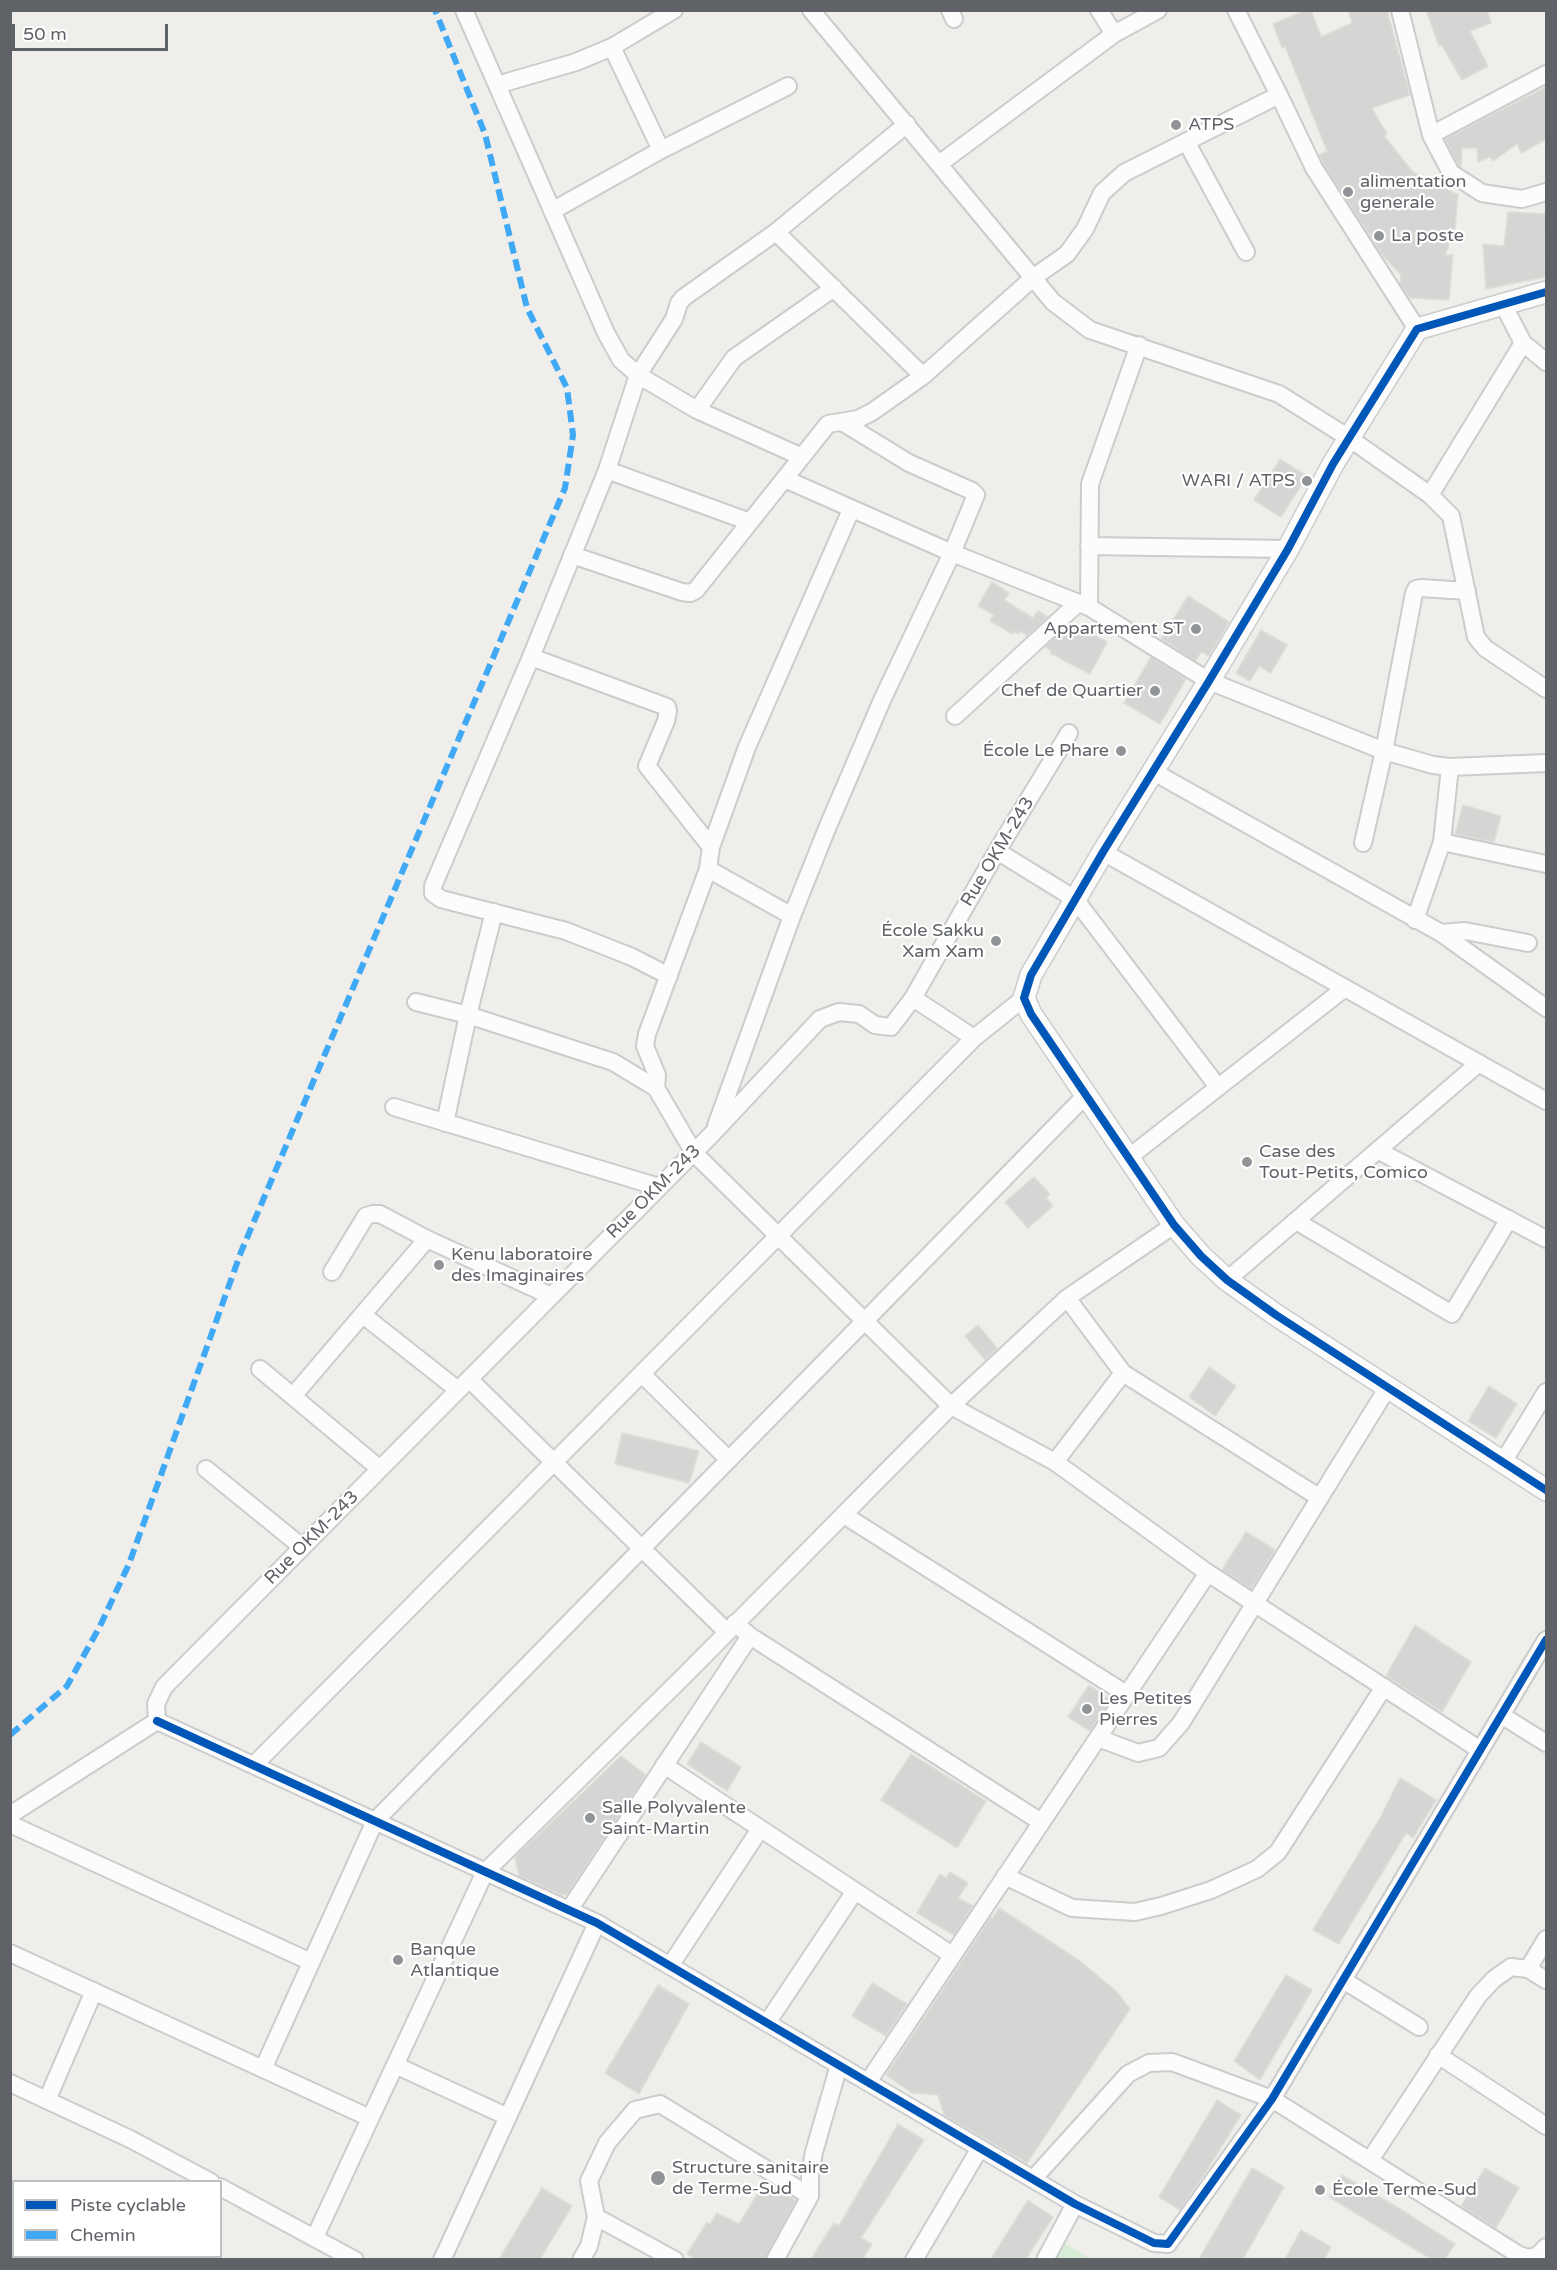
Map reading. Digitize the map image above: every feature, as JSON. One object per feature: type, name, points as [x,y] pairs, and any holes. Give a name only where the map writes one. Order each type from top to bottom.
[{"type":"street","points":[[464,10],[606,333],[621,360],[638,375],[697,410],[802,458]]},
{"type":"street","points":[[497,86],[576,62],[612,47],[674,10]]},
{"type":"street","points":[[811,10],[1053,302],[1090,330],[1279,394],[1349,438],[1430,495],[1450,516],[1476,637],[1485,648],[1546,689]]},
{"type":"street","points":[[1099,10],[1114,34]]},
{"type":"street","points":[[939,164],[1114,34],[1158,10]]},
{"type":"street","points":[[1236,10],[1314,168],[1417,329]]},
{"type":"street","points":[[1400,10],[1431,135],[1451,173],[1482,193],[1522,199],[1546,192]]},
{"type":"street","points":[[612,47],[661,150]]},
{"type":"street","points":[[1431,135],[1546,75]]},
{"type":"street","points":[[552,211],[661,150],[788,86]]},
{"type":"street","points":[[572,555],[690,593],[696,590],[828,424],[858,419],[872,412],[923,376],[1034,277],[1067,254],[1085,230],[1102,193],[1124,173],[1279,95]]},
{"type":"street","points":[[669,976],[632,957],[566,931],[441,899],[433,893],[433,886],[531,657],[607,470],[638,375],[674,319],[683,298],[776,232],[907,124]]},
{"type":"street","points":[[1188,142],[1246,252]]},
{"type":"street","points":[[776,232],[923,376]]},
{"type":"street","points":[[697,410],[734,358],[834,288]]},
{"type":"street","points":[[254,1765],[974,1038],[1024,998],[1031,975],[1075,899],[1209,681],[1288,549],[1333,464],[1417,329],[1546,292]]},
{"type":"street","points":[[1503,304],[1523,343],[1546,362]]},
{"type":"street","points":[[1430,495],[1523,343]]},
{"type":"street","points":[[955,716],[1083,605],[1089,546],[1090,484],[1139,345]]},
{"type":"street","points":[[714,1132],[792,916],[883,698],[952,553],[976,495],[972,491],[909,463],[842,422]]},
{"type":"street","points":[[607,470],[750,522]]},
{"type":"street","points":[[785,479],[952,553],[1083,605],[1209,681],[1384,751],[1433,765],[1450,767],[1546,762]]},
{"type":"street","points":[[656,1088],[657,1075],[645,1046],[647,1034],[708,869],[711,847],[747,747],[851,510]]},
{"type":"street","points":[[1089,546],[1288,549]]},
{"type":"street","points":[[1363,843],[1416,589],[1467,591]]},
{"type":"street","points":[[531,657],[667,707],[666,721],[647,766],[711,847]]},
{"type":"street","name":"Rue OKM-243","points":[[157,1721],[156,1704],[164,1687],[694,1153],[820,1018],[839,1012],[859,1014],[875,1025],[891,1027],[913,998],[997,851],[1069,733]]},
{"type":"street","points":[[1415,920],[1442,842],[1450,767]]},
{"type":"street","points":[[1152,771],[1441,933],[1546,1008]]},
{"type":"street","points":[[1442,842],[1546,864]]},
{"type":"street","points":[[997,851],[1075,899],[1218,1088]]},
{"type":"street","points":[[1103,852],[1546,1101]]},
{"type":"street","points":[[708,869],[792,916]]},
{"type":"street","points":[[446,1123],[468,1016],[494,912]]},
{"type":"street","points":[[1441,933],[1465,931],[1528,944]]},
{"type":"street","points":[[1128,1158],[1345,988]]},
{"type":"street","points":[[913,998],[974,1038]]},
{"type":"street","points":[[1024,998],[1031,1014],[1128,1158],[1174,1225],[1201,1256],[1227,1280],[1276,1315],[1546,1490]]},
{"type":"street","points":[[416,1002],[613,1062],[656,1088],[694,1153],[951,1406],[1055,1462],[1208,1573],[1480,1750]]},
{"type":"street","points":[[1227,1280],[1479,1064]]},
{"type":"street","points":[[263,2069],[375,1821],[1086,1095]]},
{"type":"street","points":[[394,1107],[659,1187]]},
{"type":"street","points":[[1379,1151],[1546,1239]]},
{"type":"street","points":[[332,1272],[366,1216],[380,1214],[427,1239],[551,1296]]},
{"type":"street","points":[[1296,1221],[1452,1314],[1509,1219]]},
{"type":"street","points":[[315,2237],[485,1872],[685,1675],[951,1406],[1067,1298],[1174,1225]]},
{"type":"street","points":[[293,1396],[427,1239]]},
{"type":"street","points":[[1067,1298],[1123,1373],[1320,1498]]},
{"type":"street","points":[[363,1315],[463,1385],[554,1462],[642,1549],[731,1627],[750,1636],[1041,1822]]},
{"type":"street","points":[[260,1369],[380,1469]]},
{"type":"street","points":[[1055,1462],[1123,1373]]},
{"type":"street","points":[[642,1374],[729,1460]]},
{"type":"street","points":[[1098,1738],[1138,1753],[1159,1748],[1181,1724],[1388,1387]]},
{"type":"street","points":[[1503,1462],[1546,1392]]},
{"type":"street","points":[[206,1469],[302,1547]]},
{"type":"street","points":[[844,1515],[1126,1694]]},
{"type":"street","points":[[868,2082],[1208,1573]]},
{"type":"street","points":[[568,1910],[750,1636]]},
{"type":"street","points":[[10,1815],[157,1721],[597,1923],[1075,2204],[1154,2242],[1168,2244],[1272,2099],[1546,1640]]},
{"type":"street","points":[[1005,1876],[1072,1908],[1135,1912],[1210,1890],[1257,1869],[1278,1852],[1384,1687]]},
{"type":"street","points":[[1501,1715],[1546,1743]]},
{"type":"street","points":[[664,1765],[952,1955]]},
{"type":"street","points":[[10,1824],[311,1962]]},
{"type":"street","points":[[670,1966],[760,1829]]},
{"type":"street","points":[[767,2023],[855,1891]]},
{"type":"street","points":[[442,2259],[597,1923]]},
{"type":"street","points":[[1528,1969],[1546,1939]]},
{"type":"street","points":[[10,1953],[370,2118]]},
{"type":"street","points":[[1370,2160],[1478,1996],[1494,1979],[1511,1967],[1528,1969],[1546,1980]]},
{"type":"street","points":[[1343,1980],[1419,2026]]},
{"type":"street","points":[[47,2100],[94,1991]]},
{"type":"street","points":[[1438,2055],[1546,2126]]},
{"type":"street","points":[[1033,2179],[1128,2074],[1149,2063],[1172,2062],[1272,2099],[1520,2255],[1529,2258],[1538,2255],[1546,2247]]},
{"type":"street","points":[[395,2065],[508,2117]]},
{"type":"street","points":[[775,2259],[810,2196],[810,2174],[814,2152],[839,2065]]},
{"type":"street","points":[[10,2083],[130,2139],[208,2180]]},
{"type":"street","points":[[581,2259],[589,2246],[596,2217],[589,2181],[607,2143],[635,2110],[660,2104],[810,2196]]},
{"type":"street","points":[[914,2259],[980,2148]]},
{"type":"street","points":[[222,2188],[355,2259]]},
{"type":"street","points":[[1045,2259],[1075,2204]]},
{"type":"street","points":[[596,2217],[675,2259]]},
{"type":"green space","points":[[1061,2241],[1091,2259],[1050,2260]]},
{"type":"building","points":[[1311,10],[1321,37],[1352,23],[1348,10],[1387,10],[1410,95],[1372,108],[1387,134],[1384,136],[1413,172],[1458,195],[1455,228],[1445,255],[1453,255],[1449,300],[1410,298],[1400,284],[1401,275],[1382,255],[1319,155],[1327,151],[1285,46],[1282,48],[1273,24]]},
{"type":"building","points":[[1426,10],[1487,10],[1491,23],[1470,31],[1488,66],[1462,80],[1441,44],[1439,46]]},
{"type":"building","points":[[1546,87],[1546,139],[1521,153],[1517,144],[1493,161],[1490,157],[1478,162],[1477,148],[1462,148],[1461,167],[1459,166],[1445,139]]},
{"type":"building","points":[[1508,212],[1546,214],[1545,277],[1486,289],[1483,244],[1504,246]]},
{"type":"building","points":[[1280,459],[1307,476],[1281,517],[1254,500]]},
{"type":"building","points":[[992,582],[1009,593],[1004,600],[1033,618],[1038,611],[1048,617],[1027,636],[1020,631],[1018,634],[1015,631],[1013,634],[990,621],[994,615],[978,606]]},
{"type":"building","name":"Appartement ST","points":[[1188,596],[1229,622],[1209,656],[1201,652],[1196,661],[1161,639]]},
{"type":"building","points":[[1071,623],[1107,642],[1090,674],[1050,653],[1051,651],[1045,647]]},
{"type":"building","points":[[1261,630],[1287,645],[1271,673],[1259,666],[1250,681],[1236,673]]},
{"type":"building","name":"Chef de Quartier","points":[[1151,657],[1186,679],[1160,724],[1124,703]]},
{"type":"building","points":[[1463,805],[1501,816],[1494,842],[1455,834]]},
{"type":"building","points":[[1034,1177],[1050,1194],[1046,1197],[1053,1206],[1028,1228],[1005,1202]]},
{"type":"building","points":[[978,1325],[997,1348],[985,1360],[965,1336]]},
{"type":"building","points":[[1209,1367],[1236,1386],[1215,1416],[1189,1397]]},
{"type":"building","points":[[1489,1386],[1517,1404],[1496,1438],[1468,1421]]},
{"type":"building","points":[[622,1433],[699,1451],[689,1483],[615,1464]]},
{"type":"building","points":[[1246,1532],[1275,1550],[1251,1589],[1222,1570]]},
{"type":"building","points":[[1415,1625],[1471,1662],[1442,1712],[1386,1676]]},
{"type":"building","name":"Les Petites Pierres","points":[[1089,1685],[1111,1700],[1090,1731],[1068,1717]]},
{"type":"building","points":[[701,1742],[741,1767],[727,1791],[687,1764]]},
{"type":"building","points":[[911,1754],[986,1801],[957,1848],[881,1800]]},
{"type":"building","name":"Salle Polyvalente Saint-Martin","points":[[621,1756],[646,1775],[567,1894],[562,1895],[519,1876],[515,1857]]},
{"type":"building","points":[[1400,1778],[1436,1800],[1413,1838],[1406,1833],[1339,1944],[1313,1930],[1380,1818]]},
{"type":"building","points":[[950,1872],[968,1883],[958,1898],[973,1906],[954,1935],[917,1913],[940,1874],[946,1878]]},
{"type":"building","points":[[999,1908],[1080,1961],[1117,1992],[1130,2009],[1027,2163],[944,2115],[938,2095],[912,2093],[886,2075]]},
{"type":"building","points":[[1286,1975],[1312,1990],[1260,2080],[1234,2061]]},
{"type":"building","points":[[872,1983],[907,2004],[886,2036],[852,2016]]},
{"type":"building","points":[[658,1985],[689,2004],[639,2094],[605,2073]]},
{"type":"building","points":[[1217,2100],[1241,2115],[1180,2210],[1159,2197]]},
{"type":"building","points":[[898,2124],[924,2140],[861,2238],[872,2244],[863,2259],[811,2259],[834,2223],[839,2226]]},
{"type":"building","points":[[1252,2168],[1284,2187],[1243,2259],[1199,2259]]},
{"type":"building","points":[[1485,2168],[1519,2188],[1496,2228],[1461,2206]]},
{"type":"building","points":[[1342,2175],[1455,2244],[1445,2259],[1431,2259],[1329,2197]]},
{"type":"building","points":[[764,2183],[796,2200],[765,2259],[696,2259],[687,2254],[707,2222],[710,2224],[717,2213],[739,2224]]},
{"type":"building","points":[[542,2188],[572,2206],[540,2259],[499,2259]]},
{"type":"building","points":[[1028,2200],[1053,2217],[1026,2259],[991,2259]]},
{"type":"building","points":[[1301,2230],[1331,2247],[1324,2259],[1285,2259]]},
{"type":"marked path","points":[[10,1735],[67,1686],[100,1626],[129,1564],[241,1252],[565,488],[573,435],[567,388],[527,308],[485,134],[435,10]]},
{"type":"cycle path","points":[[1546,292],[1417,329],[1333,464],[1288,549],[1209,681],[1103,852],[1031,975],[1024,998],[1031,1014],[1174,1225],[1201,1256],[1227,1280],[1276,1315],[1546,1490]]},
{"type":"cycle path","points":[[157,1721],[597,1923],[1075,2204],[1154,2243],[1168,2244],[1272,2099],[1546,1640]]},
{"type":"place","name":"ATPS","points":[[1176,125]]},
{"type":"place","name":"alimentation generale","points":[[1348,192]]},
{"type":"place","name":"La poste","points":[[1379,236]]},
{"type":"place","name":"WARI / ATPS","points":[[1307,481]]},
{"type":"place","name":"Appartement ST","points":[[1196,629]]},
{"type":"place","name":"Chef de Quartier","points":[[1155,691]]},
{"type":"place","name":"École Le Phare","points":[[1121,751]]},
{"type":"place","name":"École Sakku Xam Xam","points":[[996,941]]},
{"type":"place","name":"Case des Tout-Petits, Comico","points":[[1247,1162]]},
{"type":"place","name":"Kenu laboratoire des Imaginaires","points":[[439,1265]]},
{"type":"place","name":"Les Petites Pierres","points":[[1087,1709]]},
{"type":"place","name":"Salle Polyvalente Saint-Martin","points":[[590,1818]]},
{"type":"place","name":"Banque Atlantique","points":[[398,1960]]},
{"type":"place","name":"Structure sanitaire de Terme-Sud","points":[[658,2178]]},
{"type":"place","name":"École Terme-Sud","points":[[1320,2190]]}]
